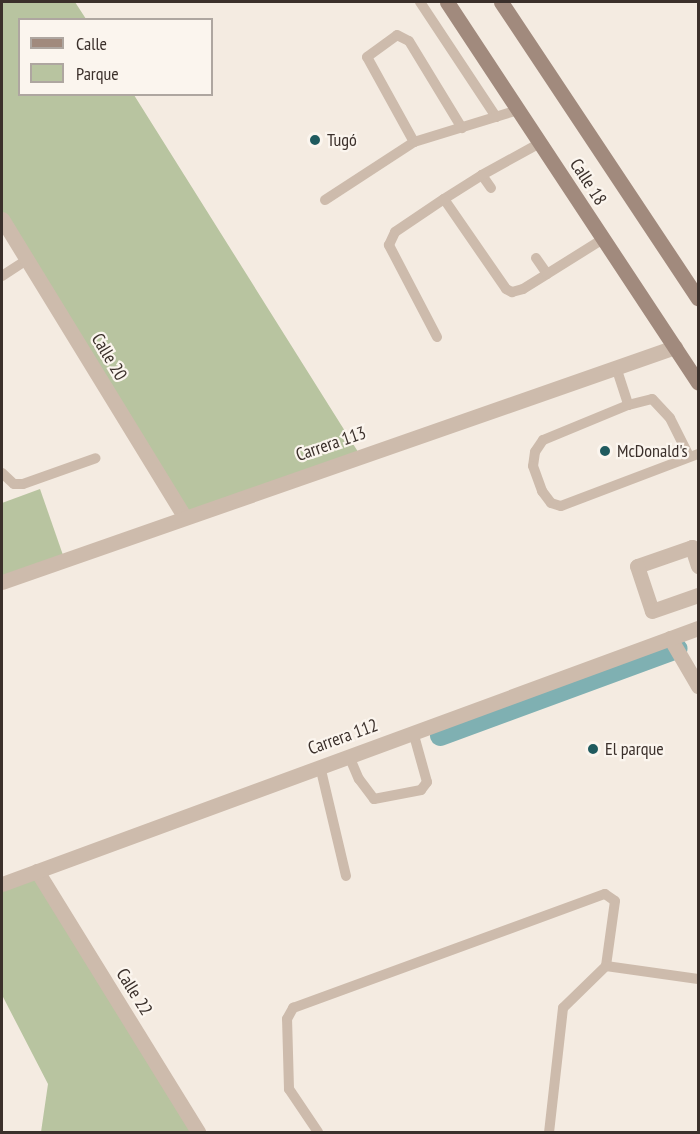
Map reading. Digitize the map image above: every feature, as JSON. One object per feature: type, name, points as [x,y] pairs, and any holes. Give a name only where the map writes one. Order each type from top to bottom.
[{"type":"main road","name":"Calle 18","points":[[447,2],[699,382]]},
{"type":"main road","name":"Calle 18","points":[[501,2],[699,299]]},
{"type":"street","name":"Calle 20","points":[[2,219],[183,516]]},
{"type":"street","name":"Carrera 113","points":[[2,582],[183,516],[675,347]]},
{"type":"street","points":[[699,566],[692,547],[637,566],[652,611],[699,595]]},
{"type":"street","name":"Carrera 112","points":[[2,884],[699,628]]},
{"type":"street","points":[[670,639],[699,686]]},
{"type":"street","name":"Calle 22","points":[[37,871],[198,1132]]},
{"type":"lane","points":[[420,2],[496,117]]},
{"type":"lane","points":[[414,142],[367,57],[397,35],[409,40],[462,128]]},
{"type":"lane","points":[[326,200],[414,142],[518,110]]},
{"type":"lane","points":[[437,337],[389,245],[394,232],[483,175],[540,143]]},
{"type":"lane","points":[[483,175],[491,188]]},
{"type":"lane","points":[[444,199],[506,289],[512,292],[523,289],[603,240]]},
{"type":"lane","points":[[536,258],[547,274]]},
{"type":"lane","points":[[2,276],[27,260]]},
{"type":"lane","points":[[616,367],[628,405]]},
{"type":"lane","points":[[652,399],[670,418],[694,455],[561,506],[551,503],[533,466],[535,452],[543,440],[628,405],[652,399]]},
{"type":"lane","points":[[2,473],[14,484],[23,484],[96,458]]},
{"type":"lane","points":[[349,756],[359,779],[374,799],[421,789],[427,782],[413,732]]},
{"type":"lane","points":[[320,766],[346,876]]},
{"type":"lane","points":[[318,1132],[289,1089],[286,1065],[287,1018],[293,1008],[302,1002],[605,894],[615,901],[606,966],[563,1008],[549,1132]]},
{"type":"lane","points":[[606,966],[699,979]]},
{"type":"green space","points":[[2,2],[75,2],[85,18],[18,18],[18,96],[135,96],[360,455],[184,516],[2,219]]},
{"type":"green space","points":[[40,489],[64,558],[2,582],[2,503]]},
{"type":"green space","points":[[37,871],[198,1132],[41,1132],[48,1084],[2,995],[2,884]]},
{"type":"waterway","points":[[440,735],[676,648]]},
{"type":"place","name":"Tugó","points":[[315,140]]},
{"type":"place","name":"McDonald's","points":[[605,451]]},
{"type":"place","name":"El parque","points":[[593,749]]}]
